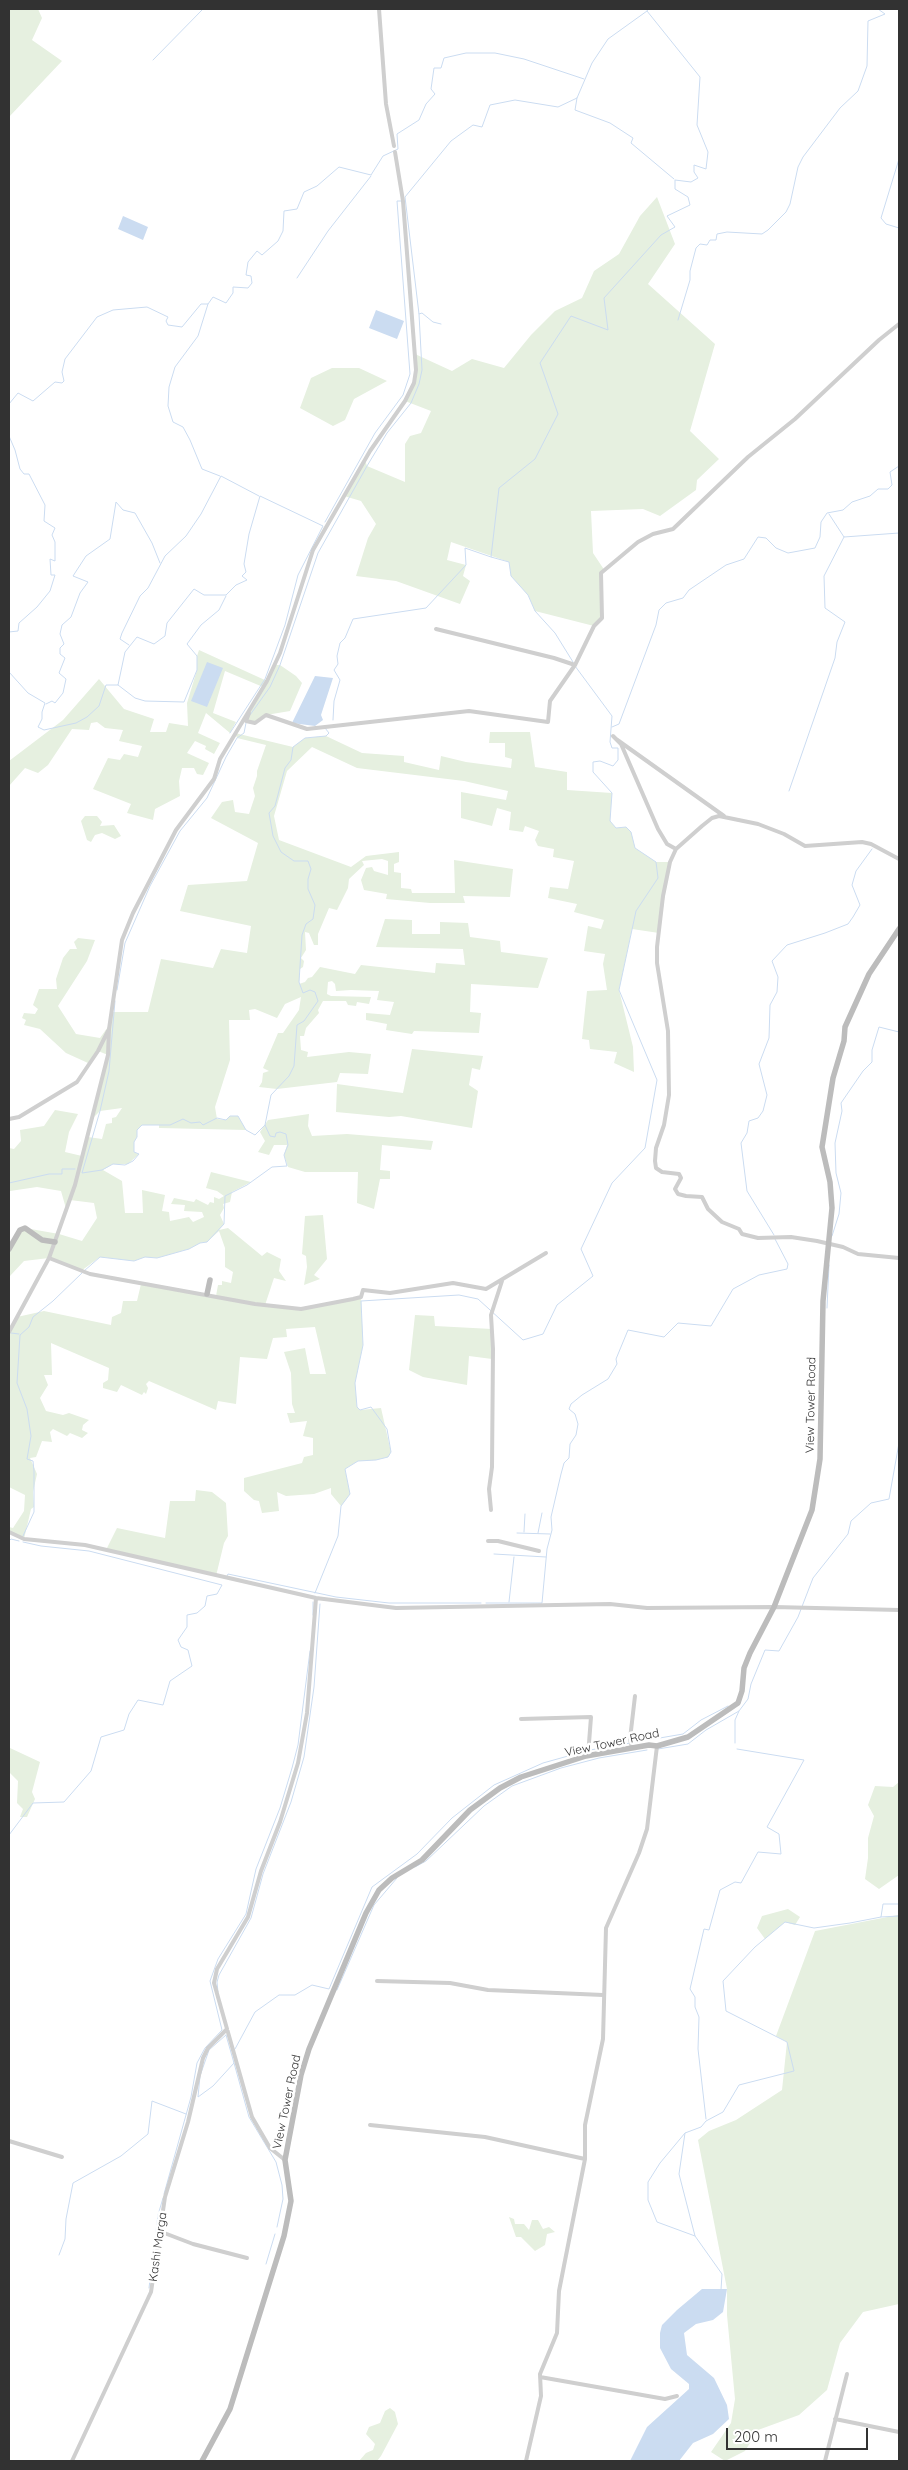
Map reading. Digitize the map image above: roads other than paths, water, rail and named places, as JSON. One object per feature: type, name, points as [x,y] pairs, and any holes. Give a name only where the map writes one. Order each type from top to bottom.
[{"type":"street","points":[[379,9],[386,104],[394,146]]},
{"type":"street","points":[[9,1332],[49,1258],[67,1212],[94,1117],[108,1055],[109,1029],[122,940],[133,913],[176,830],[214,779],[220,759],[267,681],[280,653],[313,550],[370,451],[405,401],[414,383],[416,370],[403,201],[395,152]]},
{"type":"street","points":[[251,707],[246,721],[255,723],[266,715],[307,729],[469,711],[548,722],[550,701],[575,665],[594,626],[602,618],[601,573],[638,542],[653,534],[673,529],[748,458],[795,420],[879,340],[899,324]]},
{"type":"street","points":[[436,629],[554,658],[575,665]]},
{"type":"street","points":[[676,849],[667,844],[658,829],[631,766],[615,737],[726,817]]},
{"type":"street","points":[[899,859],[871,844],[862,842],[805,846],[784,834],[758,824],[726,817],[712,818],[686,838],[676,849],[670,862],[663,896],[657,947],[657,963],[668,1031],[670,1095],[664,1125],[656,1148],[656,1168],[662,1172],[679,1174],[681,1178],[675,1189],[678,1194],[702,1197],[708,1209],[722,1222],[739,1229],[742,1234],[758,1238],[791,1237],[827,1243],[864,1255],[899,1258]]},
{"type":"street","name":"View Tower Road","points":[[202,2461],[230,2408],[284,2236],[291,2201],[285,2160],[301,2075],[309,2049],[366,1913],[379,1890],[392,1878],[422,1860],[470,1810],[500,1788],[521,1777],[588,1756],[632,1748],[657,1746],[688,1736],[738,1703],[742,1691],[744,1668],[774,1607],[812,1510],[820,1459],[821,1364],[827,1243],[832,1208],[830,1182],[822,1147],[833,1078],[844,1041],[845,1027],[869,974],[899,929]]},
{"type":"street","points":[[9,1119],[19,1117],[77,1082],[98,1051],[109,1029]]},
{"type":"street","points":[[9,1250],[20,1230],[25,1228],[42,1240],[55,1242]]},
{"type":"street","points":[[49,1258],[90,1274],[255,1304],[312,1308],[361,1296],[363,1290],[390,1293],[453,1283],[486,1289],[546,1253]]},
{"type":"street","points":[[207,1294],[210,1280]]},
{"type":"street","points":[[490,1510],[493,1349],[491,1315],[502,1281]]},
{"type":"street","points":[[9,1532],[24,1539],[85,1545],[316,1598],[396,1608],[439,1609],[610,1604],[647,1608],[774,1607],[899,1610]]},
{"type":"street","points":[[488,1541],[498,1541],[539,1551]]},
{"type":"street","points":[[285,2160],[270,2148],[252,2117],[214,1983],[217,1969],[248,1917],[261,1871],[298,1763],[307,1713],[316,1598]]},
{"type":"street","points":[[632,1748],[630,1739],[634,1696]]},
{"type":"street","points":[[521,1719],[591,1717],[588,1756]]},
{"type":"street","points":[[526,2461],[541,2396],[541,2374],[557,2333],[559,2291],[585,2159],[585,2125],[603,2039],[606,1928],[636,1861],[646,1829],[657,1746]]},
{"type":"street","points":[[377,1981],[450,1983],[488,1990],[603,1995]]},
{"type":"street","name":"Kashi Marga","points":[[72,2461],[151,2292],[165,2197],[188,2122],[203,2058],[208,2048],[227,2030]]},
{"type":"street","points":[[370,2125],[485,2137],[585,2159]]},
{"type":"street","points":[[9,2141],[62,2157]]},
{"type":"street","points":[[159,2231],[192,2244],[247,2258]]},
{"type":"street","points":[[541,2374],[665,2399],[677,2396]]},
{"type":"street","points":[[825,2461],[847,2374]]},
{"type":"street","points":[[835,2419],[899,2432]]},
{"type":"water","points":[[123,216],[148,227],[143,240],[118,229]]},
{"type":"water","points":[[376,310],[404,321],[397,339],[369,328]]},
{"type":"water","points":[[207,662],[223,668],[207,707],[191,701]]},
{"type":"water","points":[[315,676],[333,678],[321,715],[323,720],[315,726],[292,723]]},
{"type":"water","points":[[702,2289],[727,2289],[723,2312],[713,2320],[696,2324],[684,2333],[687,2355],[714,2378],[727,2405],[729,2419],[713,2434],[693,2443],[679,2461],[630,2461],[647,2427],[689,2389],[689,2384],[671,2369],[660,2348],[660,2333],[662,2325]]},
{"type":"waterway","points":[[153,60],[203,9]]},
{"type":"waterway","points":[[573,662],[555,633],[535,611],[528,595],[511,576],[509,562],[491,557],[499,488],[535,459],[558,414],[540,363],[571,316],[608,330],[604,298],[661,235],[675,227],[667,216],[690,205],[688,197],[675,189],[675,180],[691,182],[698,178],[694,172],[694,165],[706,169],[708,152],[697,125],[700,77],[647,11],[648,9]]},
{"type":"waterway","points":[[678,320],[690,280],[690,271],[696,248],[700,244],[707,245],[710,240],[716,240],[717,234],[727,232],[762,234],[786,212],[790,204],[798,167],[803,157],[840,108],[858,91],[867,66],[868,21],[885,14],[878,9]]},
{"type":"waterway","points":[[441,324],[433,322],[422,313],[419,314],[405,197],[451,141],[473,125],[482,127],[490,105],[515,100],[558,107],[577,98],[592,63],[608,39],[647,11]]},
{"type":"waterway","points":[[9,404],[18,393],[33,401],[55,382],[62,383],[64,381],[62,372],[65,359],[97,317],[113,310],[147,307],[168,317],[166,321],[168,325],[182,327],[201,304],[208,304],[213,297],[226,303],[233,293],[233,287],[248,288],[252,283],[251,276],[246,275],[248,262],[257,251],[262,255],[278,241],[283,231],[284,211],[297,209],[304,192],[317,186],[339,167],[371,175],[383,156],[398,149],[397,134],[419,120],[426,104],[435,94],[431,89],[434,68],[441,68],[444,58],[466,53],[495,53],[524,59],[584,79]]},
{"type":"waterway","points":[[577,98],[575,110],[610,123],[633,138],[631,143],[674,179]]},
{"type":"waterway","points":[[899,159],[881,218],[886,224],[899,228]]},
{"type":"waterway","points":[[297,278],[328,231],[371,176]]},
{"type":"waterway","points":[[325,522],[375,433],[403,395],[410,374],[397,201],[401,201]]},
{"type":"waterway","points":[[208,304],[198,336],[175,367],[169,387],[168,406],[173,422],[183,427],[202,469],[220,476]]},
{"type":"waterway","points":[[250,715],[270,687],[280,665],[318,553],[387,433],[411,403],[419,384],[422,370],[419,314]]},
{"type":"waterway","points":[[9,436],[20,469],[24,474],[29,474],[45,505],[44,521],[55,528],[52,535],[55,542],[55,561],[50,559],[51,575],[55,575],[50,591],[37,607],[19,623],[18,631],[9,632]]},
{"type":"waterway","points":[[612,727],[619,724],[656,625],[659,610],[666,603],[683,598],[689,590],[726,565],[744,559],[758,537],[766,538],[776,548],[788,553],[815,548],[820,537],[821,522],[827,513],[843,510],[852,502],[870,496],[878,489],[888,489],[892,485],[890,472],[899,466]]},
{"type":"waterway","points":[[129,645],[120,639],[140,596],[148,588],[165,556],[186,536],[201,514],[221,476],[259,496]]},
{"type":"waterway","points":[[9,672],[28,693],[45,703],[42,719],[38,727],[44,730],[76,723],[87,717],[99,706],[106,685],[118,685],[125,652],[137,637],[154,644],[165,636],[167,623],[194,589],[204,595],[226,595],[236,585],[247,580],[242,576],[246,572],[244,564],[249,534],[260,496],[323,526],[298,575],[285,625],[265,679],[230,733]]},
{"type":"waterway","points":[[46,704],[52,701],[55,703],[63,693],[66,679],[59,673],[65,658],[60,654],[60,648],[64,644],[60,634],[62,625],[71,617],[80,593],[88,582],[73,576],[86,556],[110,539],[116,502],[123,510],[135,513],[152,543],[160,563]]},
{"type":"waterway","points":[[829,514],[844,537],[899,533]]},
{"type":"waterway","points":[[789,791],[835,658],[837,642],[845,622],[825,608],[824,576],[844,537]]},
{"type":"waterway","points":[[333,720],[334,701],[340,680],[334,670],[338,664],[337,656],[340,643],[345,638],[353,619],[426,608],[466,565],[465,548],[491,557]]},
{"type":"waterway","points":[[118,685],[135,698],[145,701],[184,702],[197,670],[197,656],[187,644],[201,625],[219,610],[226,596]]},
{"type":"waterway","points":[[315,1593],[338,1536],[341,1506],[350,1494],[345,1469],[358,1461],[388,1457],[391,1452],[387,1429],[371,1407],[360,1410],[357,1407],[355,1383],[363,1345],[361,1301],[459,1295],[478,1299],[523,1340],[543,1334],[557,1305],[593,1276],[581,1249],[612,1183],[645,1148],[657,1080],[619,990],[636,911],[658,878],[656,862],[635,848],[631,832],[626,827],[616,828],[610,821],[612,793],[593,772],[593,762],[600,761],[613,766],[618,760],[618,748],[612,748],[610,742],[612,716],[575,666]]},
{"type":"waterway","points":[[117,990],[125,943],[150,886],[180,831],[207,798],[226,757],[237,738],[244,733],[246,723]]},
{"type":"waterway","points":[[84,1271],[100,1257],[134,1261],[145,1257],[157,1258],[207,1242],[224,1224],[225,1196],[247,1185],[272,1167],[287,1166],[284,1155],[288,1145],[286,1134],[280,1132],[276,1133],[275,1137],[270,1136],[265,1125],[271,1095],[289,1076],[294,1066],[297,1025],[304,1021],[318,1001],[315,992],[310,990],[303,993],[299,982],[302,935],[306,924],[313,919],[315,905],[308,889],[311,869],[308,861],[294,861],[281,852],[273,836],[269,813],[275,806],[285,768],[291,760],[293,747],[305,738],[326,736],[329,733],[325,728]]},
{"type":"waterway","points":[[774,1235],[747,1191],[741,1143],[747,1133],[749,1121],[758,1118],[763,1111],[767,1095],[759,1064],[769,1038],[770,1005],[777,992],[778,977],[772,961],[787,945],[848,924],[860,905],[852,885],[856,871],[872,849]]},
{"type":"waterway","points":[[115,1001],[109,1071],[100,1111],[82,1173],[102,1170],[113,1164],[125,1165],[133,1161],[139,1154],[134,1152],[134,1142],[137,1137],[137,1130],[142,1125],[170,1125],[183,1119],[191,1123],[200,1122],[203,1125],[217,1118],[226,1120],[230,1116],[238,1116],[246,1130],[255,1135],[265,1125]]},
{"type":"waterway","points":[[832,1236],[839,1214],[841,1193],[836,1173],[835,1143],[842,1111],[841,1103],[863,1071],[872,1062],[872,1050],[879,1027],[899,1032]]},
{"type":"waterway","points":[[9,1183],[49,1174],[62,1174],[62,1169],[75,1169]]},
{"type":"waterway","points":[[486,1603],[542,1603],[547,1549],[552,1530],[551,1517],[564,1463],[569,1458],[570,1444],[576,1435],[578,1424],[575,1414],[569,1409],[571,1404],[582,1395],[608,1379],[617,1364],[616,1359],[628,1330],[664,1337],[678,1323],[711,1326],[733,1289],[759,1275],[787,1269],[788,1264],[775,1239]]},
{"type":"waterway","points":[[827,1308],[829,1265]]},
{"type":"waterway","points":[[23,1536],[34,1512],[34,1471],[33,1461],[27,1459],[31,1436],[27,1409],[17,1383],[20,1335],[29,1327],[33,1317],[82,1273]]},
{"type":"waterway","points":[[11,1333],[19,1334]]},
{"type":"waterway","points":[[658,1749],[688,1744],[706,1730],[739,1711],[748,1699],[751,1684],[765,1650],[779,1651],[798,1617],[813,1578],[848,1534],[851,1521],[871,1503],[889,1499],[899,1443]]},
{"type":"waterway","points":[[538,1533],[542,1513]]},
{"type":"waterway","points":[[524,1532],[525,1514]]},
{"type":"waterway","points":[[517,1533],[550,1534]]},
{"type":"waterway","points":[[9,1541],[11,1539],[19,1541]]},
{"type":"waterway","points":[[9,1835],[33,1803],[64,1802],[91,1771],[101,1737],[124,1730],[129,1714],[138,1700],[163,1705],[170,1681],[192,1666],[188,1650],[181,1647],[178,1640],[187,1627],[187,1615],[197,1613],[205,1606],[207,1596],[217,1594],[222,1585],[89,1551],[41,1546],[23,1542]]},
{"type":"waterway","points":[[494,1554],[546,1557]]},
{"type":"waterway","points":[[509,1602],[514,1557]]},
{"type":"waterway","points":[[227,1576],[228,1574],[336,1597],[389,1603],[481,1603]]},
{"type":"waterway","points":[[313,1602],[313,1615]]},
{"type":"waterway","points":[[218,1992],[217,1982],[219,1975],[251,1918],[263,1874],[291,1802],[304,1757],[314,1687],[320,1604]]},
{"type":"waterway","points":[[164,2194],[191,2097],[197,2063],[205,2048],[222,2030],[210,1981],[218,1959],[246,1914],[256,1869],[280,1808],[298,1745],[310,1651]]},
{"type":"waterway","points":[[590,1750],[683,1734],[701,1720],[728,1706]]},
{"type":"waterway","points":[[735,1743],[735,1720],[739,1711]]},
{"type":"waterway","points":[[706,2119],[698,2049],[699,2017],[695,2007],[695,1997],[690,1989],[704,1929],[709,1930],[720,1890],[735,1882],[741,1883],[758,1852],[781,1854],[779,1834],[767,1827],[804,1760],[737,1749]]},
{"type":"waterway","points":[[415,1867],[426,1861],[484,1806],[512,1786],[561,1768],[599,1758],[647,1750]]},
{"type":"waterway","points":[[235,2049],[255,2012],[279,1995],[295,1995],[312,1985],[329,1989],[372,1887],[417,1854],[452,1818],[494,1785],[543,1763],[586,1751]]},
{"type":"waterway","points":[[337,1990],[374,1905],[397,1878]]},
{"type":"waterway","points":[[721,2290],[722,2274],[695,2236],[679,2174],[685,2133],[701,2127],[706,2121],[723,2112],[739,2085],[794,2071],[787,2042],[726,2011],[723,1981],[755,1947],[785,1922],[814,1928],[850,1923],[881,1917],[883,1904],[899,1904]]},
{"type":"waterway","points":[[881,1917],[899,1916]]},
{"type":"waterway","points":[[226,2035],[234,2063],[213,2086],[198,2097],[200,2076],[209,2050],[226,2035]]},
{"type":"waterway","points":[[234,2063],[249,2117],[276,2162],[282,2185],[283,2199],[277,2227]]},
{"type":"waterway","points":[[59,2255],[65,2239],[66,2219],[73,2183],[121,2156],[148,2134],[152,2101],[186,2114]]},
{"type":"waterway","points":[[685,2133],[660,2163],[648,2182],[648,2200],[657,2222],[695,2236]]},
{"type":"waterway","points":[[149,2288],[158,2215],[163,2198]]},
{"type":"waterway","points":[[266,2264],[275,2234]]}]
